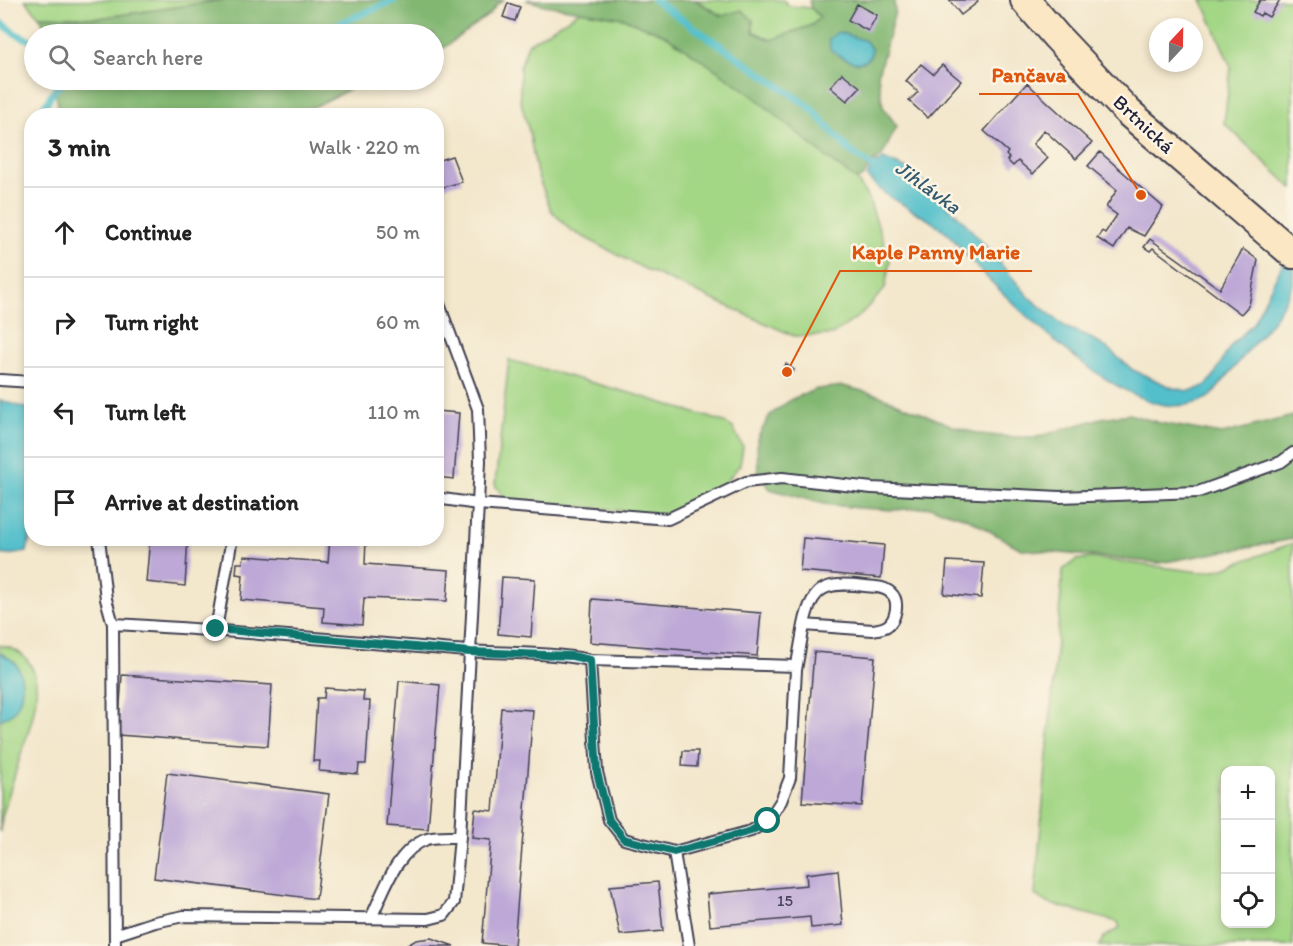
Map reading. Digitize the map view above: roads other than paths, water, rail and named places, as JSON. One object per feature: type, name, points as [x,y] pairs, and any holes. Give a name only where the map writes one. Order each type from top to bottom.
[{"type":"main road","name":"Brtnická","points":[[1025,0],[1128,112],[1283,245]]},
{"type":"lane","points":[[100,546],[106,599],[113,624],[115,940],[155,922],[184,916],[428,919],[444,915],[454,902],[460,837],[480,461],[478,409],[444,318]]},
{"type":"lane","points":[[0,380],[24,382]]},
{"type":"lane","points":[[444,499],[478,504],[668,519],[746,482],[782,478],[872,488],[1059,496],[1198,492],[1281,462],[1293,453]]},
{"type":"lane","points":[[216,629],[231,546]]},
{"type":"lane","points":[[590,660],[597,772],[609,820],[624,839],[674,852],[751,831],[768,821],[782,801],[790,778],[796,666],[804,625],[814,597],[822,588],[838,583],[884,588],[893,594],[896,603],[891,623],[884,628],[873,630],[804,625]]},
{"type":"lane","points":[[113,624],[216,629],[470,652],[572,656],[590,660],[796,666]]},
{"type":"lane","points":[[371,918],[399,862],[411,847],[429,838],[460,837]]},
{"type":"lane","points":[[674,852],[689,946]]},
{"type":"water","points":[[838,32],[866,41],[872,50],[869,57],[865,61],[854,62],[830,49],[829,39]]},
{"type":"water","points":[[883,159],[907,169],[924,182],[968,226],[1030,298],[1067,328],[1086,335],[1107,348],[1133,370],[1173,388],[1188,391],[1197,389],[1206,385],[1213,377],[1230,347],[1253,323],[1285,259],[1293,249],[1293,284],[1273,320],[1212,395],[1187,405],[1160,404],[1136,396],[1084,364],[1008,299],[945,232],[879,189],[867,177],[872,166]]},
{"type":"water","points":[[0,400],[24,408],[24,546],[28,546],[27,552],[0,554]]},
{"type":"water","points":[[0,653],[16,664],[21,676],[22,689],[16,708],[0,720]]},
{"type":"waterway","name":"Jihlávka","points":[[339,24],[395,0]]},
{"type":"waterway","name":"Jihlávka","points":[[654,0],[810,107],[849,150],[878,171]]},
{"type":"waterway","name":"Jihlávka","points":[[0,22],[24,38]]},
{"type":"waterway","points":[[43,108],[55,90]]},
{"type":"place","name":"Pančava","points":[[1141,195]]},
{"type":"place","name":"Kaple Panny Marie","points":[[787,372]]}]
